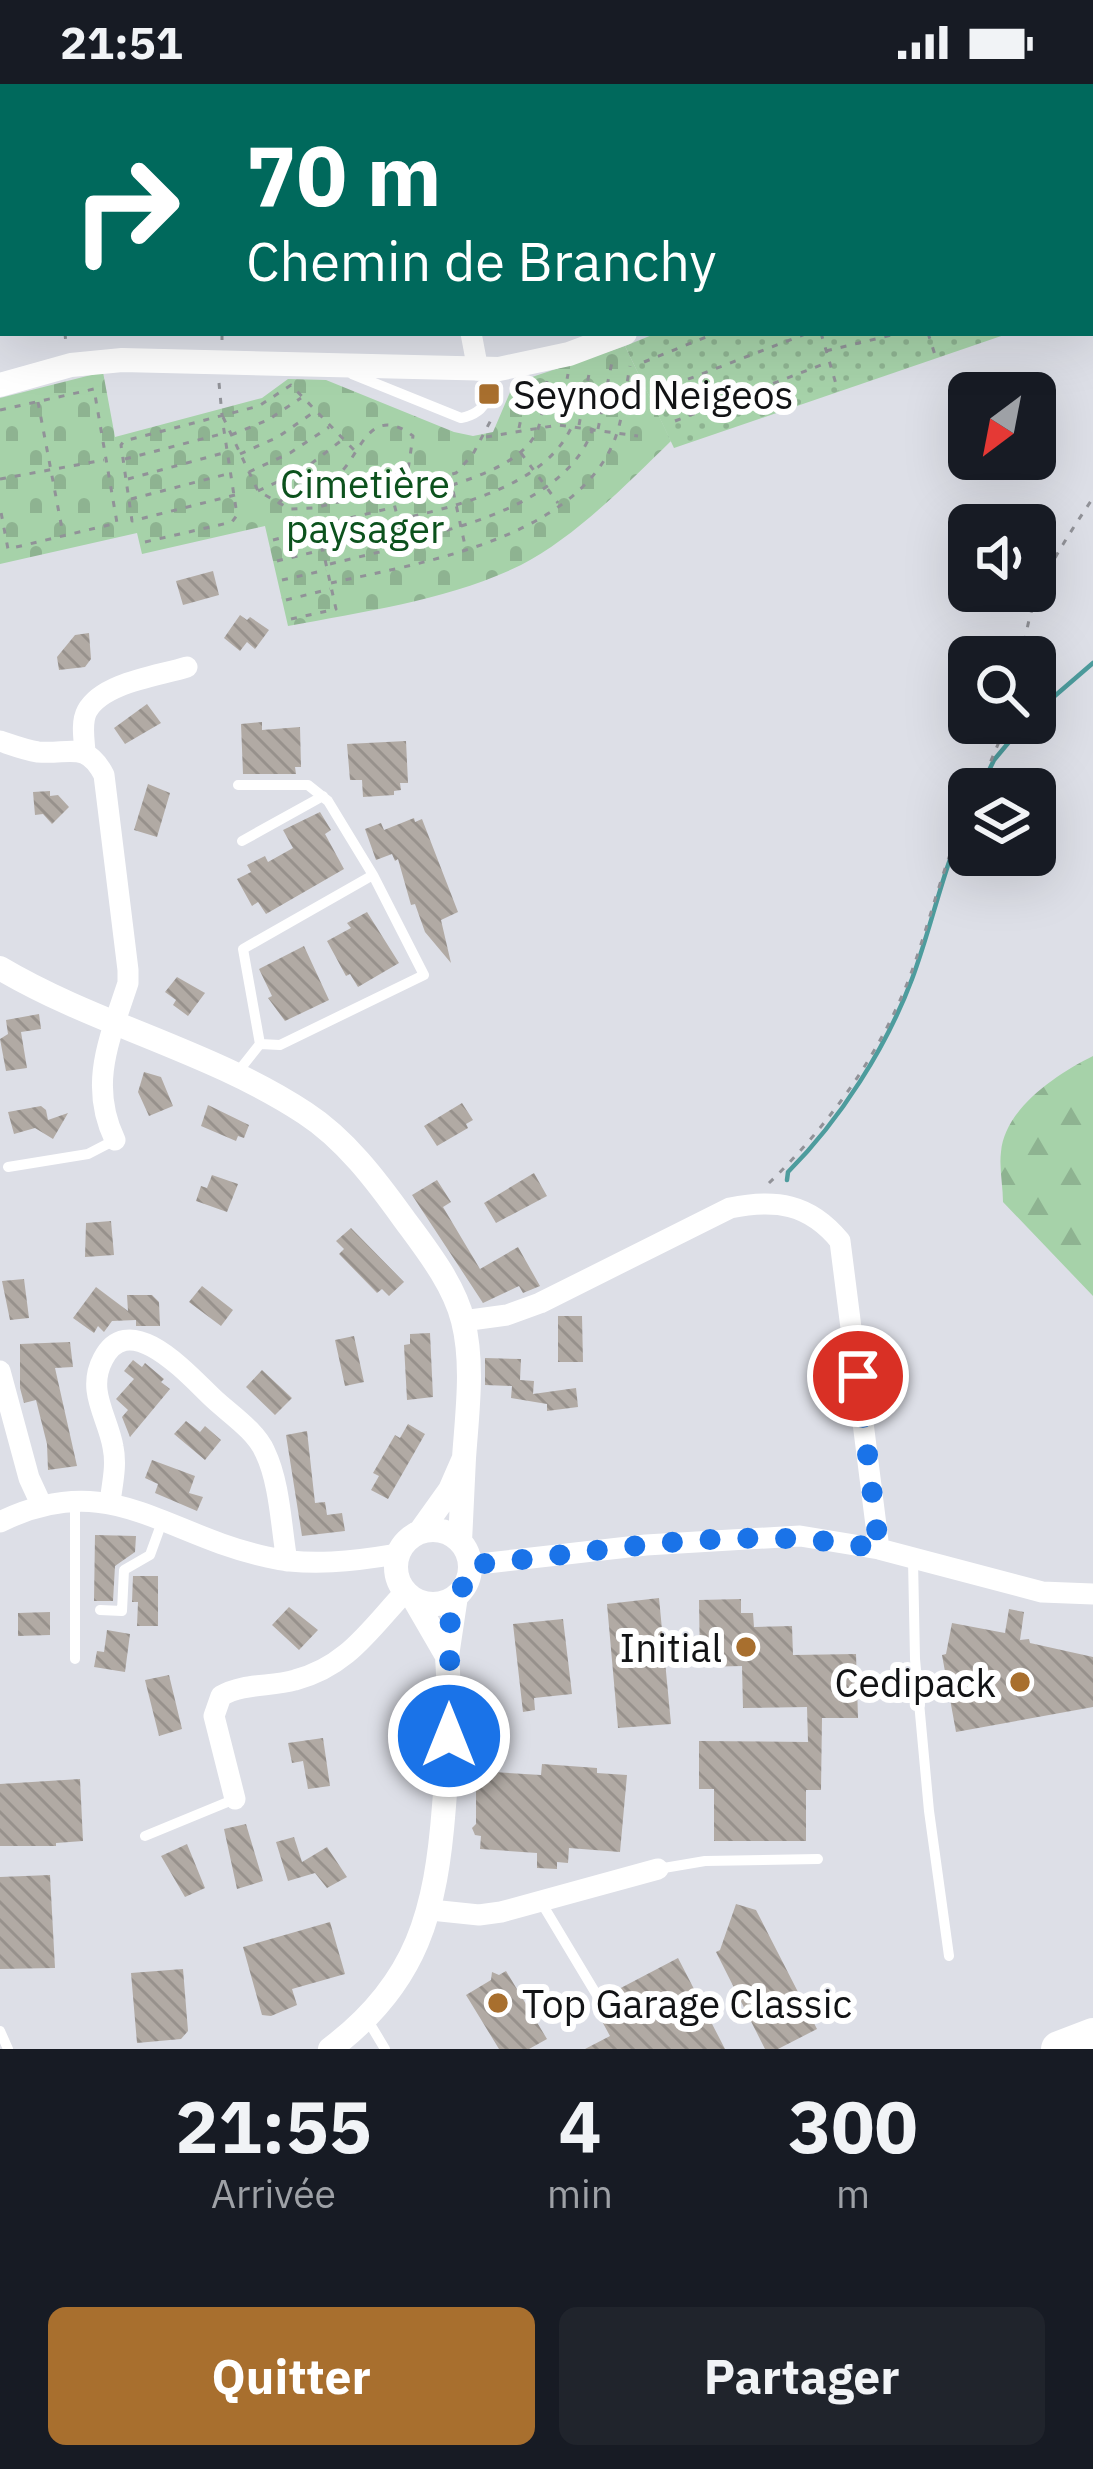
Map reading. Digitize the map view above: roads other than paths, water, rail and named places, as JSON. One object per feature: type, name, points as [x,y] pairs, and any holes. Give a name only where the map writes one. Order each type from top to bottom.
[{"type":"highway","points":[[1059,2049],[1093,2036]]},
{"type":"street","points":[[472,336],[489,370]]},
{"type":"street","points":[[0,385],[89,362],[222,346],[338,368],[489,370],[569,354],[617,336]]},
{"type":"street","points":[[85,751],[87,711],[96,701],[112,690],[187,667]]},
{"type":"street","points":[[0,741],[35,752],[85,751],[98,761],[104,775],[128,970],[99,1082],[106,1121],[115,1140]]},
{"type":"street","points":[[0,968],[307,1114],[339,1139],[443,1277],[463,1321],[468,1370],[464,1587],[456,1596],[431,1604],[409,1596]]},
{"type":"street","points":[[463,1321],[507,1315],[540,1304],[730,1208],[763,1201],[782,1202],[806,1212],[840,1240],[879,1549]]},
{"type":"street","points":[[110,1503],[114,1450],[98,1407],[98,1372],[103,1356],[114,1346],[136,1340],[173,1360],[257,1438],[271,1471],[287,1561]]},
{"type":"street","points":[[0,1371],[29,1478],[41,1504]]},
{"type":"street","points":[[420,1532],[450,1490],[464,1458]]},
{"type":"street","points":[[0,1522],[41,1504],[75,1498],[110,1503],[224,1546],[287,1561],[397,1554]]},
{"type":"street","points":[[447,1657],[396,1574],[397,1554],[407,1539],[420,1532],[442,1531],[465,1554],[800,1536],[879,1549],[1042,1592],[1093,1594]]},
{"type":"street","points":[[235,1799],[214,1716],[220,1696],[233,1689],[296,1680],[327,1668],[356,1649],[409,1596]]},
{"type":"street","points":[[330,2049],[390,1993],[412,1958],[431,1910],[448,1760],[447,1657],[456,1596]]},
{"type":"street","points":[[431,1910],[479,1915],[658,1869]]},
{"type":"lane","points":[[338,368],[461,418],[485,404],[489,370]]},
{"type":"lane","points":[[238,784],[308,785],[323,796],[373,874],[424,975],[280,1045],[260,1044]]},
{"type":"lane","points":[[242,841],[323,796]]},
{"type":"lane","points":[[235,1076],[260,1044],[243,949],[373,874]]},
{"type":"lane","points":[[8,1167],[88,1154],[115,1140]]},
{"type":"lane","points":[[75,1498],[75,1659]]},
{"type":"lane","points":[[100,1610],[122,1610],[124,1570],[150,1555],[161,1522]]},
{"type":"lane","points":[[913,1560],[915,1659],[928,1811],[949,1956]]},
{"type":"lane","points":[[145,1836],[235,1799]]},
{"type":"lane","points":[[658,1869],[705,1861],[818,1859]]},
{"type":"lane","points":[[540,1901],[598,1997]]},
{"type":"lane","points":[[367,2019],[385,2049]]},
{"type":"lane","points":[[0,2032],[8,2049]]},
{"type":"waterway","points":[[1056,695],[1093,663]]},
{"type":"waterway","points":[[990,768],[1007,744]]},
{"type":"waterway","points":[[787,1180],[788,1172],[843,1106],[889,1031],[912,979],[948,866]]},
{"type":"place","name":"Seynod Neigeos","points":[[489,394]]},
{"type":"place","name":"Initial","points":[[746,1647]]},
{"type":"place","name":"Cedipack","points":[[1020,1682]]},
{"type":"place","name":"Top Garage Classic","points":[[498,2003]]},
{"type":"park label","name":"Cimetière paysager","points":[[365,506]]}]
